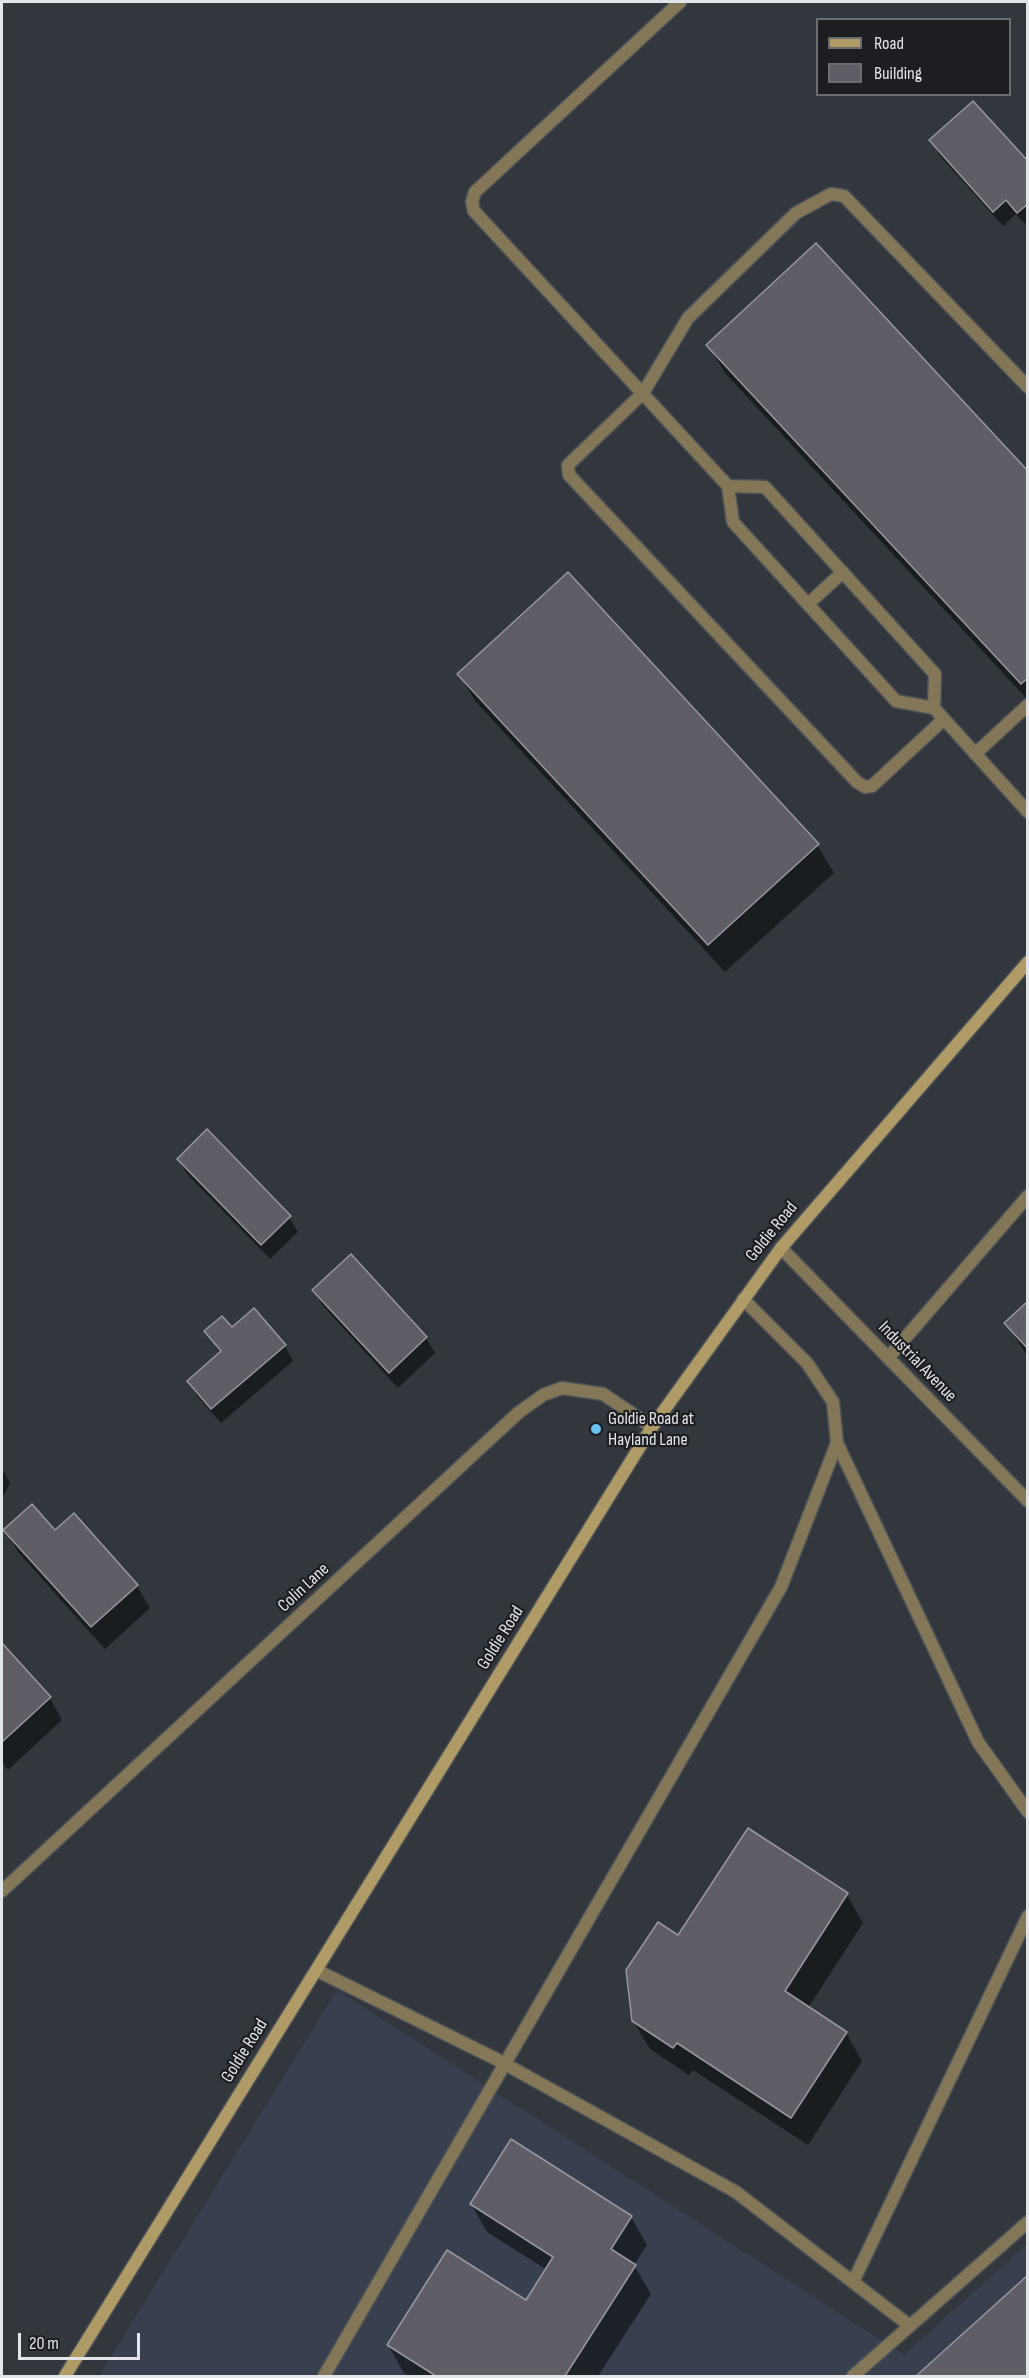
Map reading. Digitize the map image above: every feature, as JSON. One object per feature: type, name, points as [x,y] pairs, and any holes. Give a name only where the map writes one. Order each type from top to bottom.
[{"type":"street","points":[[680,2],[475,192],[471,202],[474,211],[728,486],[733,522],[896,701],[934,708],[1028,812]]},
{"type":"street","points":[[944,718],[872,786],[865,787],[857,782],[569,476],[568,465],[643,393],[688,318],[796,213],[831,194],[844,196],[1028,387]]},
{"type":"street","points":[[728,486],[765,487],[935,674],[934,708]]},
{"type":"street","points":[[808,604],[843,572]]},
{"type":"street","points":[[975,754],[1028,705]]},
{"type":"street","name":"Goldie Road","points":[[65,2376],[652,1427],[781,1248],[1028,962]]},
{"type":"street","points":[[888,1358],[1028,1196]]},
{"type":"street","name":"Industrial Avenue","points":[[781,1248],[1028,1501]]},
{"type":"street","points":[[743,1299],[807,1363],[833,1402],[837,1443],[978,1742],[1028,1812]]},
{"type":"street","name":"Colin Lane","points":[[2,1891],[518,1413],[543,1395],[562,1388],[603,1394],[652,1427]]},
{"type":"street","points":[[324,2376],[781,1587],[837,1443]]},
{"type":"street","points":[[853,2282],[1028,1916]]},
{"type":"street","points":[[316,1970],[505,2064],[736,2192],[910,2326]]},
{"type":"street","points":[[853,2376],[1028,2222]]},
{"type":"shaded area","points":[[337,1990],[904,2355],[1027,2244],[1027,2376],[99,2376]]},
{"type":"building","points":[[973,101],[1028,161],[1028,204],[1017,213],[1006,200],[993,212],[929,140]]},
{"type":"building","points":[[816,243],[1028,471],[1028,678],[1021,684],[706,345]]},
{"type":"building","points":[[568,572],[819,844],[708,945],[457,674]]},
{"type":"building","points":[[207,1129],[291,1216],[261,1245],[177,1159]]},
{"type":"building","points":[[351,1254],[427,1337],[389,1373],[312,1290]]},
{"type":"building","points":[[1028,1301],[1028,1349],[1004,1323]]},
{"type":"building","points":[[254,1308],[286,1345],[211,1409],[187,1381],[221,1351],[204,1331],[222,1316],[232,1327]]},
{"type":"building","points":[[32,1504],[55,1530],[74,1513],[138,1585],[91,1627],[3,1530]]},
{"type":"building","points":[[2,1643],[51,1697],[2,1742]]},
{"type":"building","points":[[748,1828],[848,1893],[785,1991],[847,2032],[791,2118],[677,2043],[673,2048],[632,2021],[626,1970],[658,1922],[678,1935]]},
{"type":"building","points":[[511,2139],[632,2216],[611,2249],[636,2265],[565,2376],[436,2376],[387,2345],[447,2250],[526,2300],[553,2257],[470,2204]]},
{"type":"building","points":[[1028,2275],[1028,2376],[916,2376]]},
{"type":"place","name":"Goldie Road at Hayland Lane","points":[[596,1429]]}]
